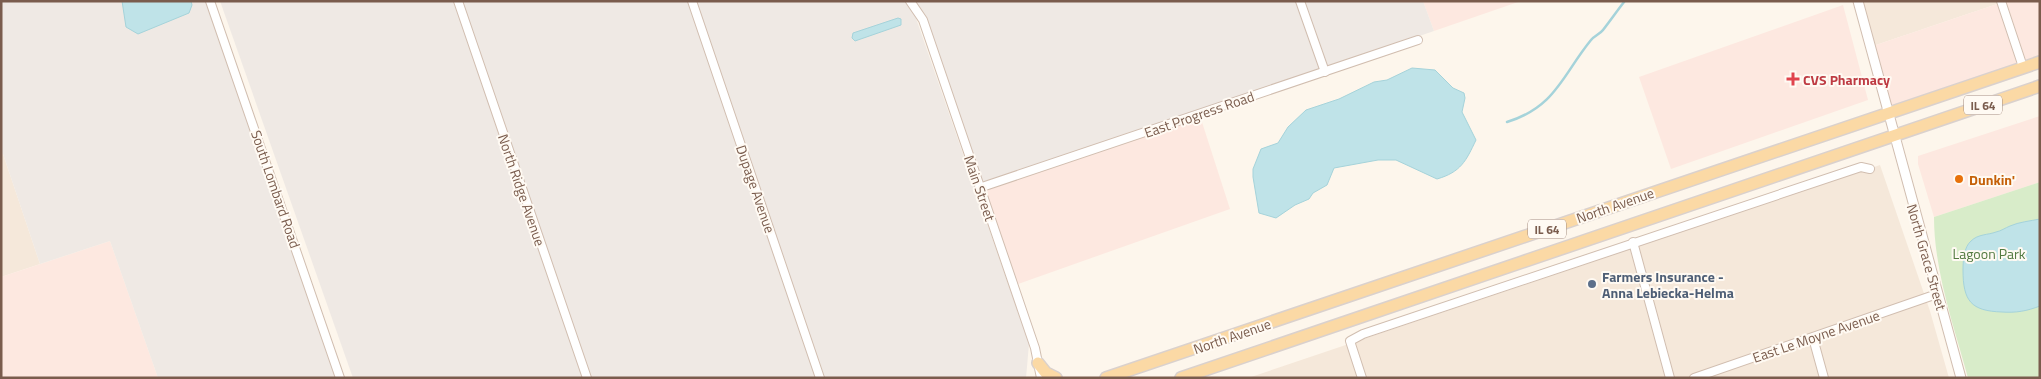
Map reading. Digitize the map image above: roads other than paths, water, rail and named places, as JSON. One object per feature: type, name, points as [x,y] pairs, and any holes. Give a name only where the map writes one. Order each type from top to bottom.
[{"type":"main road","name":"North Avenue","points":[[1106,378],[2040,62]]},
{"type":"main road","name":"North Avenue","points":[[1182,378],[2040,86]]},
{"type":"main road","points":[[1038,363],[1046,373],[1056,378]]},
{"type":"street","name":"South Lombard Road","points":[[210,1],[340,378]]},
{"type":"street","name":"North Ridge Avenue","points":[[458,1],[588,378]]},
{"type":"street","name":"Dupage Avenue","points":[[692,1],[820,378]]},
{"type":"street","name":"Main Street","points":[[910,1],[923,20],[1035,348],[1041,378]]},
{"type":"street","points":[[1300,1],[1325,72]]},
{"type":"street","name":"North Grace Street","points":[[1858,1],[1887,113],[1962,378]]},
{"type":"street","points":[[2000,1],[2023,67]]},
{"type":"street","name":"East Progress Road","points":[[980,188],[1418,40]]},
{"type":"street","points":[[1362,378],[1350,341],[1363,334],[1861,167],[1870,169]]},
{"type":"street","points":[[1633,242],[1670,378]]},
{"type":"street","name":"East Le Moyne Avenue","points":[[1694,378],[1937,294]]},
{"type":"street","points":[[1813,338],[1824,378]]},
{"type":"water","points":[[122,1],[191,1],[192,5],[189,13],[138,34],[126,27]]},
{"type":"water","points":[[898,18],[901,19],[901,25],[855,41],[852,38],[853,33]]},
{"type":"water","points":[[1412,68],[1435,70],[1453,88],[1464,93],[1465,98],[1462,112],[1476,140],[1462,165],[1452,173],[1437,179],[1396,160],[1378,160],[1334,168],[1327,185],[1313,193],[1309,199],[1295,205],[1276,218],[1259,213],[1253,169],[1261,149],[1278,143],[1288,127],[1306,110],[1339,99],[1374,82],[1387,80]]},
{"type":"water","points":[[2040,219],[2040,306],[2021,311],[2007,312],[1991,311],[1976,306],[1967,297],[1963,281],[1965,250],[1969,244],[1980,236]]},
{"type":"waterway","points":[[1507,122],[1524,116],[1548,98],[1591,40],[1603,30],[1624,2]]},
{"type":"place","name":"CVS Pharmacy","points":[[1793,79]]},
{"type":"place","name":"Dunkin'","points":[[1959,179]]},
{"type":"place","name":"Farmers Insurance - Anna Lebiecka-Helma","points":[[1592,284]]},
{"type":"park label","name":"Lagoon Park","points":[[1989,253]]}]
